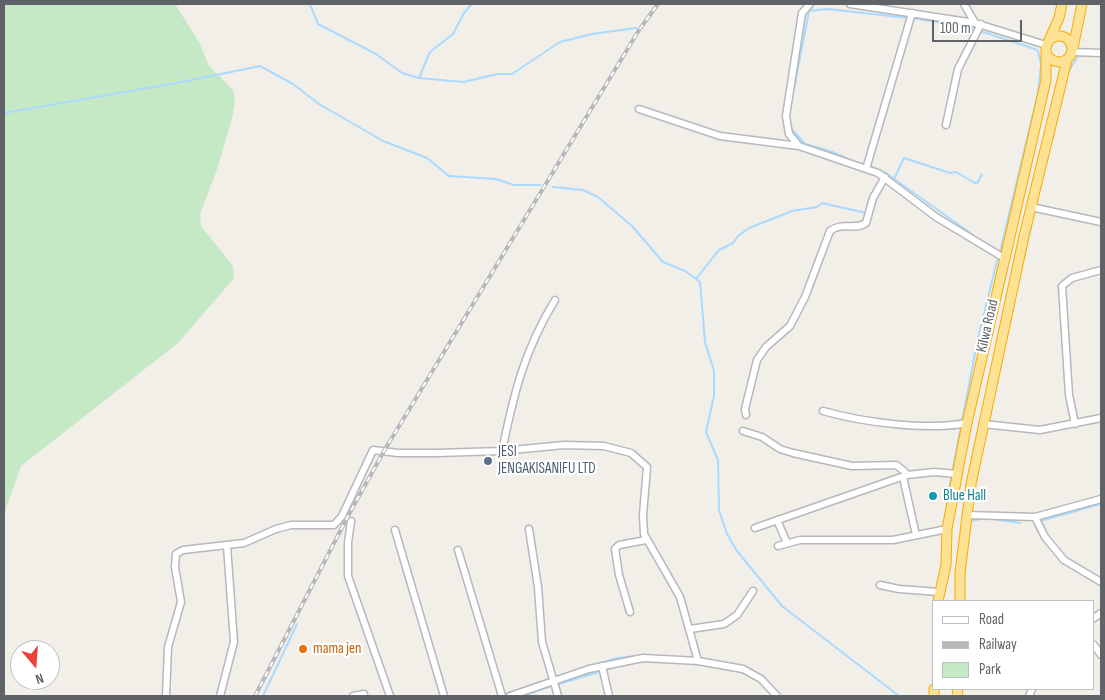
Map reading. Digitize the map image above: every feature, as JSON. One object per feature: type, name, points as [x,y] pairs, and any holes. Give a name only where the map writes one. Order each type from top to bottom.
[{"type":"highway","name":"Kilwa Road","points":[[938,597],[946,565],[948,529],[966,423],[1046,80],[1047,46],[1059,18],[1062,4]]},
{"type":"highway","points":[[1072,51],[1070,40],[1063,36],[1057,36],[1047,46],[1054,62],[1067,60],[1072,51],[1082,4]]},
{"type":"highway","name":"Kilwa Road","points":[[960,600],[960,573],[967,515],[983,424],[1031,207],[1067,60]]},
{"type":"street","points":[[799,146],[789,134],[786,116],[802,12],[810,4]]},
{"type":"street","points":[[850,4],[978,24],[1047,46]]},
{"type":"street","points":[[964,4],[978,24]]},
{"type":"street","points":[[866,169],[912,13]]},
{"type":"street","points":[[946,125],[958,69],[978,24]]},
{"type":"street","points":[[1072,51],[1101,53]]},
{"type":"street","points":[[639,109],[720,136],[799,146],[866,169],[885,177],[936,217],[1004,258]]},
{"type":"street","points":[[746,415],[745,409],[758,360],[766,347],[790,326],[805,297],[830,231],[841,225],[859,226],[866,223],[873,198],[885,177]]},
{"type":"street","points":[[1031,207],[1101,222]]},
{"type":"street","points":[[1075,424],[1069,395],[1062,286],[1072,278],[1101,270]]},
{"type":"street","points":[[502,451],[516,386],[535,335],[555,300]]},
{"type":"street","points":[[823,411],[849,418],[888,423],[934,425],[966,423]]},
{"type":"street","points":[[983,424],[1040,430],[1101,418]]},
{"type":"street","points":[[743,431],[762,436],[780,449],[852,466],[896,465],[905,476],[916,535]]},
{"type":"street","points":[[166,696],[168,647],[181,602],[175,556],[183,550],[244,543],[276,529],[291,525],[334,525],[346,508],[371,450],[411,453],[502,451],[564,445],[604,446],[631,453],[647,467],[643,515],[646,540],[676,588],[686,610],[698,661]]},
{"type":"street","points":[[755,528],[905,476],[934,472],[957,474]]},
{"type":"street","points":[[967,515],[1035,517],[1101,499]]},
{"type":"street","points":[[1035,517],[1045,537],[1064,560],[1101,582]]},
{"type":"street","points":[[777,520],[787,543]]},
{"type":"street","points":[[351,521],[348,576],[390,696]]},
{"type":"street","points":[[529,529],[538,587],[542,642],[558,696]]},
{"type":"street","points":[[778,546],[800,540],[884,541],[948,529]]},
{"type":"street","points":[[395,530],[444,696]]},
{"type":"street","points":[[630,612],[619,575],[615,549],[619,545],[646,540]]},
{"type":"street","points":[[220,696],[234,642],[227,546]]},
{"type":"street","points":[[458,550],[502,696]]},
{"type":"street","points":[[880,585],[938,597]]},
{"type":"street","points":[[690,629],[724,624],[737,615],[753,591]]},
{"type":"street","points":[[510,696],[602,666],[643,658],[698,661],[743,669],[752,673],[777,696]]},
{"type":"street","points":[[602,666],[609,696]]},
{"type":"street","points":[[354,696],[364,694]]},
{"type":"green space","points":[[4,4],[175,4],[199,42],[209,66],[233,90],[235,102],[232,119],[217,169],[200,214],[201,226],[233,266],[234,278],[178,343],[21,466],[4,514]]},
{"type":"waterway","points":[[310,4],[318,24],[376,54],[402,73],[419,78],[464,82],[497,74],[512,74],[560,42],[592,34],[636,28]]},
{"type":"waterway","points":[[419,78],[430,52],[453,34],[464,13],[472,4]]},
{"type":"waterway","points":[[790,109],[809,11],[828,9],[908,18]]},
{"type":"waterway","points":[[913,18],[976,29]]},
{"type":"waterway","points":[[980,31],[1035,49],[1038,51],[1041,64],[1038,93],[1000,252]]},
{"type":"waterway","points":[[1068,72],[1078,56],[1081,55]]},
{"type":"waterway","points":[[1094,56],[1101,56]]},
{"type":"waterway","points":[[4,113],[182,82],[260,66],[293,84],[319,104],[383,141],[427,158],[449,176],[496,179],[514,185],[540,185]]},
{"type":"waterway","points":[[1052,140],[1056,123]]},
{"type":"waterway","points":[[791,128],[805,144],[830,151],[853,161]]},
{"type":"waterway","points":[[894,179],[904,158],[950,173],[956,172],[975,183],[978,182],[982,174]]},
{"type":"waterway","points":[[869,166],[886,173],[973,235]]},
{"type":"waterway","points":[[553,187],[583,190],[598,197],[632,226],[663,262],[685,271],[700,282],[705,342],[714,371],[714,396],[706,432],[718,460],[719,510],[727,534],[737,551],[782,606],[899,696]]},
{"type":"waterway","points":[[696,279],[719,250],[733,243],[738,236],[749,228],[792,211],[817,207],[822,203],[866,213]]},
{"type":"waterway","points":[[1024,257],[1031,227]]},
{"type":"waterway","points":[[947,499],[978,338],[998,257]]},
{"type":"waterway","points":[[985,438],[991,413]]},
{"type":"waterway","points":[[1040,521],[1101,504]]},
{"type":"waterway","points":[[970,521],[987,518],[1020,523]]},
{"type":"waterway","points":[[263,696],[297,624]]},
{"type":"waterway","points":[[559,676],[617,658],[646,655]]},
{"type":"waterway","points":[[675,657],[695,657]]},
{"type":"waterway","points":[[687,663],[702,665]]},
{"type":"waterway","points":[[559,684],[619,666]]},
{"type":"waterway","points":[[503,695],[549,679]]},
{"type":"waterway","points":[[523,696],[551,686]]},
{"type":"railway","points":[[255,696],[348,516],[384,451],[639,30],[658,4]]},
{"type":"place","name":"JESI JENGAKISANIFU LTD","points":[[488,461]]},
{"type":"place","name":"Blue Hall","points":[[933,496]]},
{"type":"place","name":"mama jen","points":[[303,649]]}]
